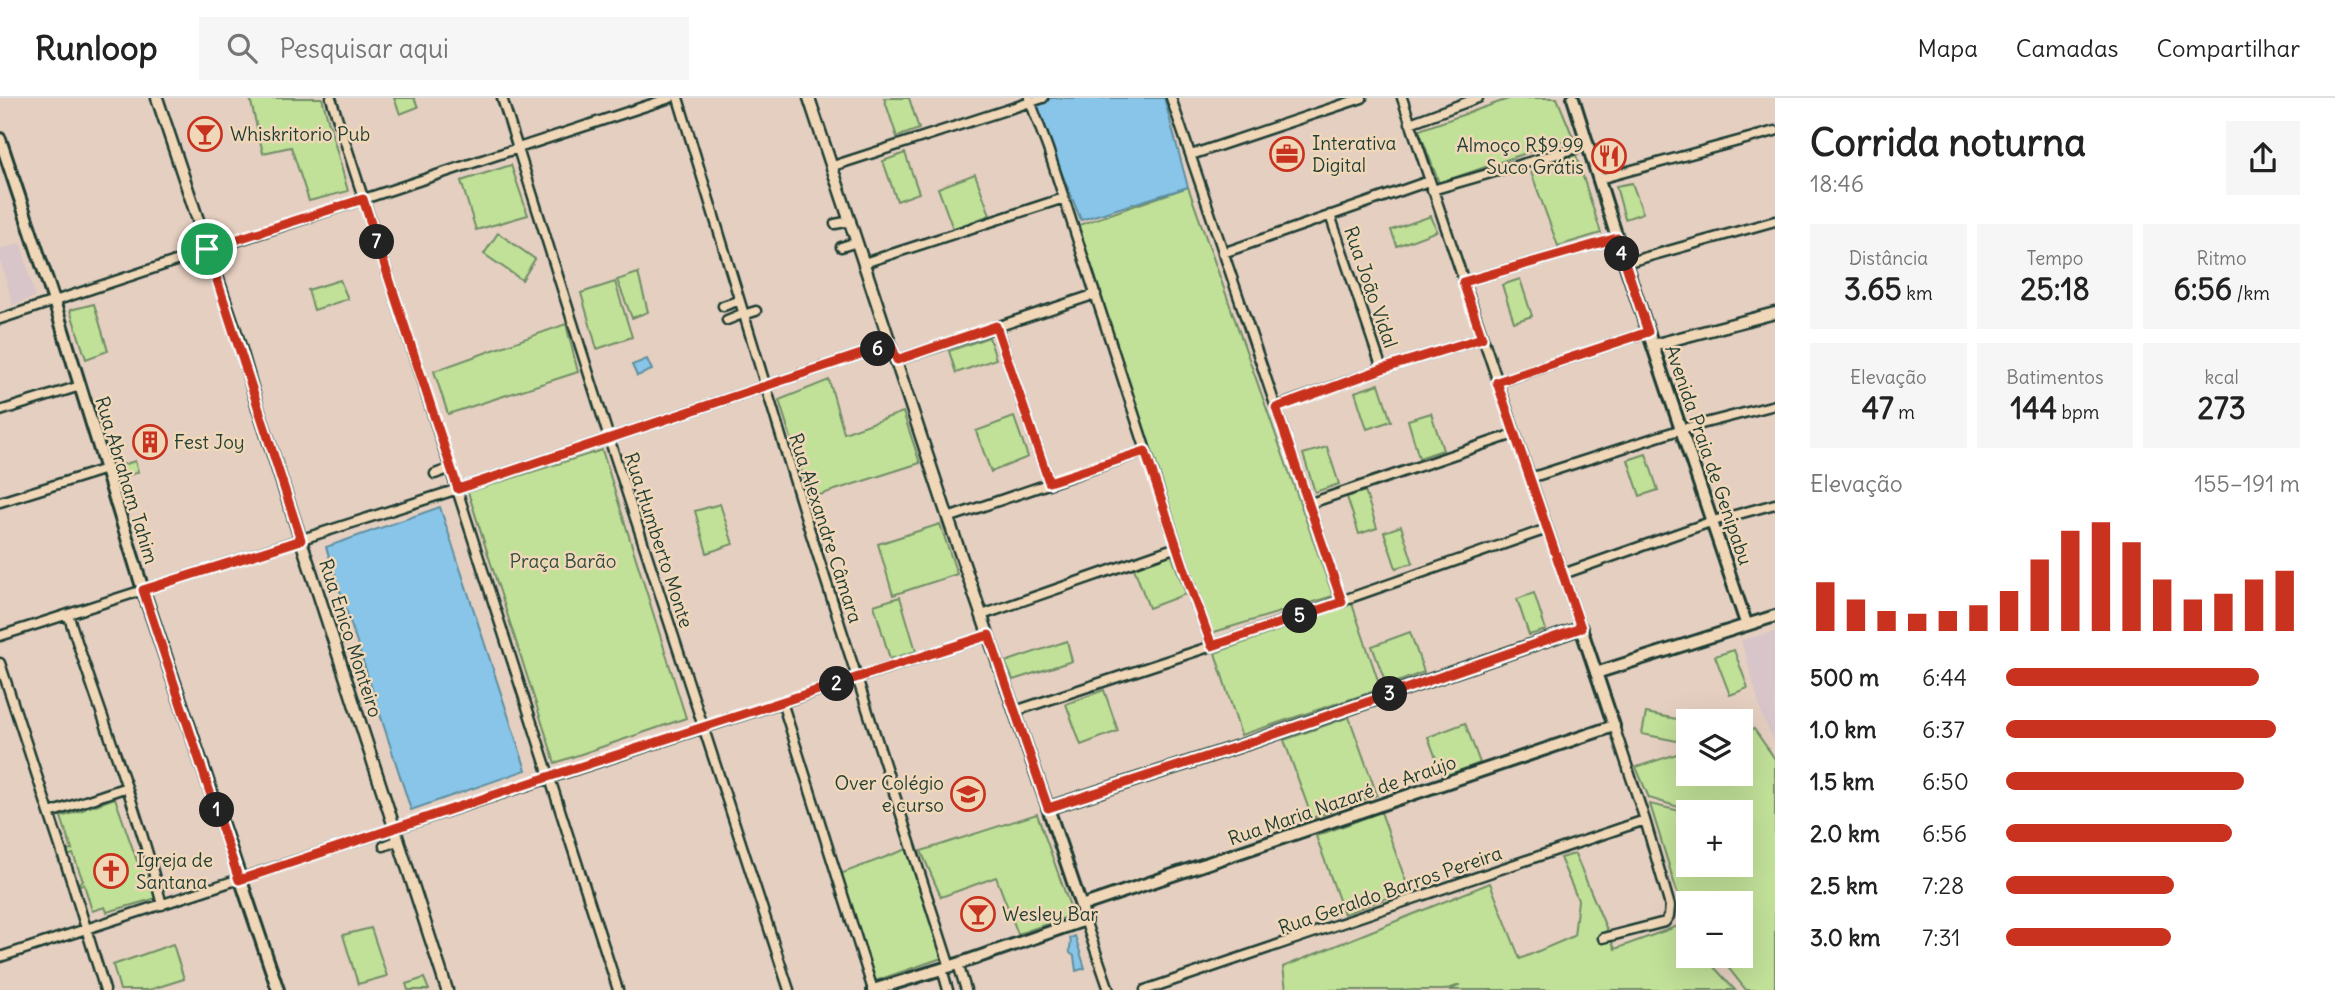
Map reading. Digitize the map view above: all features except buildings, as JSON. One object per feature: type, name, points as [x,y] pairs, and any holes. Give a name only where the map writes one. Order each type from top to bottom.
[{"type":"main road","name":"Avenida Praia de Genipabu","points":[[1575,99],[1625,263],[1746,623]]},
{"type":"main road","name":"Rua Abraham Tahim","points":[[0,139],[54,301],[143,590],[239,880],[278,975],[278,990]]},
{"type":"main road","points":[[1596,673],[1746,623],[1775,616]]},
{"type":"main road","points":[[873,990],[950,967],[1086,920],[1048,808],[1252,742],[1581,628],[1614,726]]},
{"type":"main road","name":"Rua Maria Nazaré de Araújo","points":[[1081,906],[1614,726]]},
{"type":"street","name":"Rua Enico Monteiro","points":[[157,98],[447,990]]},
{"type":"street","points":[[331,98],[618,990]]},
{"type":"street","name":"Rua Humberto Monte","points":[[502,98],[609,438],[789,990]]},
{"type":"street","points":[[0,319],[670,98]]},
{"type":"street","name":"Rua Alexandre Câmara","points":[[678,98],[738,301],[950,967]]},
{"type":"street","points":[[809,98],[948,518],[1048,808]]},
{"type":"street","points":[[833,166],[1030,100],[1043,98]]},
{"type":"street","points":[[1171,98],[1342,602]]},
{"type":"street","points":[[1191,155],[1362,98]]},
{"type":"street","points":[[1402,98],[1581,628]]},
{"type":"street","points":[[1410,122],[1478,98]]},
{"type":"street","points":[[1030,100],[1212,646]]},
{"type":"street","points":[[1599,179],[1775,131]]},
{"type":"street","points":[[1223,253],[1330,215],[1588,145]]},
{"type":"street","points":[[864,263],[1064,198]]},
{"type":"street","name":"Rua João Vidal","points":[[1330,215],[1382,369]]},
{"type":"street","points":[[835,224],[850,221]]},
{"type":"street","points":[[1625,263],[1775,221]]},
{"type":"street","points":[[1463,282],[1617,238]]},
{"type":"street","points":[[841,247],[857,242]]},
{"type":"street","points":[[897,360],[1096,294]]},
{"type":"street","points":[[723,306],[738,301]]},
{"type":"street","points":[[727,320],[757,311]]},
{"type":"street","points":[[1653,345],[1775,313]]},
{"type":"street","points":[[996,326],[1049,482]]},
{"type":"street","points":[[1497,382],[1648,332]]},
{"type":"street","points":[[1276,408],[1382,369],[1482,338]]},
{"type":"street","points":[[0,636],[458,489],[891,344]]},
{"type":"street","points":[[0,411],[80,386]]},
{"type":"street","points":[[1530,478],[1682,429],[1775,405]]},
{"type":"street","points":[[1308,504],[1514,434]]},
{"type":"street","points":[[948,518],[1145,451]]},
{"type":"street","points":[[435,474],[451,468]]},
{"type":"street","points":[[0,502],[106,469]]},
{"type":"street","points":[[1563,574],[1713,521],[1775,503]]},
{"type":"street","points":[[1015,711],[1342,602],[1548,529]]},
{"type":"street","points":[[982,615],[1177,547]]},
{"type":"street","points":[[68,614],[127,787],[162,905]]},
{"type":"street","points":[[0,957],[989,635]]},
{"type":"street","points":[[0,663],[105,990]]},
{"type":"street","points":[[782,702],[873,990]]},
{"type":"street","points":[[1603,938],[1665,922],[1670,913],[1645,820],[1614,726]]},
{"type":"street","points":[[50,813],[127,787]]},
{"type":"street","name":"Rua Geraldo Barros Pereira","points":[[1145,990],[1645,820]]},
{"type":"street","points":[[384,846],[399,840]]},
{"type":"street","points":[[1086,920],[1109,990]]},
{"type":"street","points":[[948,990],[950,967]]},
{"type":"street","points":[[950,967],[966,990]]},
{"type":"shaded area","points":[[21,243],[35,297],[13,305],[0,260],[0,249]]},
{"type":"shaded area","points":[[1775,632],[1775,745],[1763,718],[1741,640]]},
{"type":"green space","points":[[250,98],[322,98],[348,191],[309,201],[291,147],[263,153]]},
{"type":"green space","points":[[394,98],[414,98],[418,107],[400,114]]},
{"type":"green space","points":[[884,98],[909,98],[919,129],[897,137]]},
{"type":"green space","points":[[1511,98],[1557,98],[1573,137],[1439,183],[1419,130]]},
{"type":"green space","points":[[905,153],[919,193],[897,201],[883,161]]},
{"type":"green space","points":[[1576,155],[1601,233],[1558,246],[1531,172]]},
{"type":"green space","points":[[511,165],[528,215],[476,230],[461,181]]},
{"type":"green space","points":[[975,174],[990,215],[953,229],[938,188]]},
{"type":"green space","points":[[1632,183],[1643,213],[1625,219],[1616,186]]},
{"type":"green space","points":[[1188,187],[1333,596],[1211,633],[1073,227]]},
{"type":"green space","points":[[1431,216],[1437,231],[1397,246],[1391,230]]},
{"type":"green space","points":[[498,233],[535,259],[522,280],[484,254]]},
{"type":"green space","points":[[638,273],[648,312],[632,318],[617,280]]},
{"type":"green space","points":[[1520,279],[1532,316],[1514,322],[1502,285]]},
{"type":"green space","points":[[340,280],[348,299],[314,310],[308,290]]},
{"type":"green space","points":[[615,282],[632,337],[597,349],[581,293]]},
{"type":"green space","points":[[94,304],[108,351],[86,359],[70,310]]},
{"type":"green space","points":[[566,324],[578,372],[448,414],[434,371]]},
{"type":"green space","points":[[989,337],[996,359],[956,373],[949,351]]},
{"type":"green space","points":[[829,380],[844,433],[903,412],[920,463],[810,498],[779,400]]},
{"type":"green space","points":[[1379,384],[1391,421],[1367,429],[1355,392]]},
{"type":"green space","points":[[1431,413],[1443,450],[1419,458],[1408,420]]},
{"type":"green space","points":[[1014,417],[1028,457],[991,472],[976,431]]},
{"type":"green space","points":[[1327,447],[1339,484],[1315,492],[1303,454]]},
{"type":"green space","name":"Praça Barão","points":[[602,450],[686,718],[555,763],[468,492]]},
{"type":"green space","points":[[1646,454],[1658,490],[1640,496],[1628,460]]},
{"type":"green space","points":[[135,461],[138,472],[120,479],[116,467]]},
{"type":"green space","points":[[1365,491],[1377,528],[1359,534],[1347,497]]},
{"type":"green space","points":[[720,504],[733,544],[707,553],[695,511]]},
{"type":"green space","points":[[940,524],[957,574],[893,595],[878,544]]},
{"type":"green space","points":[[1401,526],[1413,563],[1396,568],[1384,532]]},
{"type":"green space","points":[[1171,554],[1186,594],[1149,608],[1134,568]]},
{"type":"green space","points":[[1534,593],[1546,630],[1529,635],[1517,599]]},
{"type":"green space","points":[[900,597],[916,651],[890,659],[874,605]]},
{"type":"green space","points":[[1352,604],[1381,689],[1241,735],[1215,653]]},
{"type":"green space","points":[[1410,632],[1424,672],[1387,686],[1372,646]]},
{"type":"green space","points":[[1067,641],[1072,661],[1013,680],[1005,662]]},
{"type":"green space","points":[[1734,650],[1748,688],[1730,695],[1715,656]]},
{"type":"green space","points":[[1104,690],[1118,731],[1081,745],[1066,704]]},
{"type":"green space","points":[[1646,713],[1676,719],[1676,741],[1642,734]]},
{"type":"green space","points":[[1349,717],[1377,795],[1312,818],[1284,740]]},
{"type":"green space","points":[[1465,723],[1480,763],[1443,777],[1428,737]]},
{"type":"green space","points":[[1753,729],[1775,759],[1775,990],[1746,990],[1729,968],[1753,968],[1753,891],[1677,891],[1650,804],[1676,810],[1676,877],[1753,877],[1753,800],[1676,800],[1676,806],[1649,798],[1636,767],[1676,754],[1676,786],[1753,786]]},
{"type":"green space","points":[[115,798],[137,861],[143,860],[157,898],[107,912],[105,907],[92,911],[84,884],[77,886],[83,881],[73,854],[57,859],[65,851],[72,850],[61,817],[85,809],[83,803],[87,801],[90,807]]},
{"type":"green space","points":[[1381,812],[1409,890],[1344,914],[1316,836]]},
{"type":"green space","points":[[1037,814],[1073,915],[1018,934],[996,877],[941,897],[921,851]]},
{"type":"green space","points":[[907,849],[942,958],[875,981],[840,874]]},
{"type":"green space","points":[[1575,854],[1615,949],[1676,927],[1676,968],[1715,968],[1735,990],[1450,990],[1460,985],[1445,990],[1286,990],[1283,967],[1490,883],[1520,959],[1574,936],[1578,900],[1560,858]]},
{"type":"green space","points":[[371,928],[387,976],[358,984],[343,935]]},
{"type":"green space","points":[[173,944],[184,979],[149,990],[120,990],[113,965]]},
{"type":"green space","points":[[424,978],[429,990],[408,990],[406,984]]},
{"type":"water","points":[[1052,98],[1164,98],[1188,187],[1081,220],[1033,104]]},
{"type":"water","points":[[647,359],[652,370],[637,376],[632,365]]},
{"type":"water","points":[[440,507],[526,770],[411,810],[326,547]]},
{"type":"water","points":[[1075,936],[1085,968],[1076,971],[1074,956],[1070,953],[1070,938]]},
{"type":"place","name":"Whiskritorio Pub","points":[[205,134]]},
{"type":"place","name":"Interativa Digital","points":[[1287,154]]},
{"type":"place","name":"Almoço R$9.99 Suco Grátis","points":[[1609,156]]},
{"type":"place","name":"Fest Joy","points":[[150,442]]},
{"type":"place","name":"Over Colégio e curso","points":[[968,794]]},
{"type":"place","name":"Igreja de Santana","points":[[111,871]]},
{"type":"place","name":"Wesley Bar","points":[[978,914]]},
{"type":"route","points":[[363,199],[458,489],[891,344],[897,360],[996,326],[1049,482],[1145,451],[1212,646],[1342,602],[1276,408],[1382,369],[1482,338],[1463,282],[1617,238],[1648,332],[1497,382],[1581,628],[1252,742],[1048,808],[989,635],[239,880],[143,590],[301,540],[207,249],[363,199]]}]
